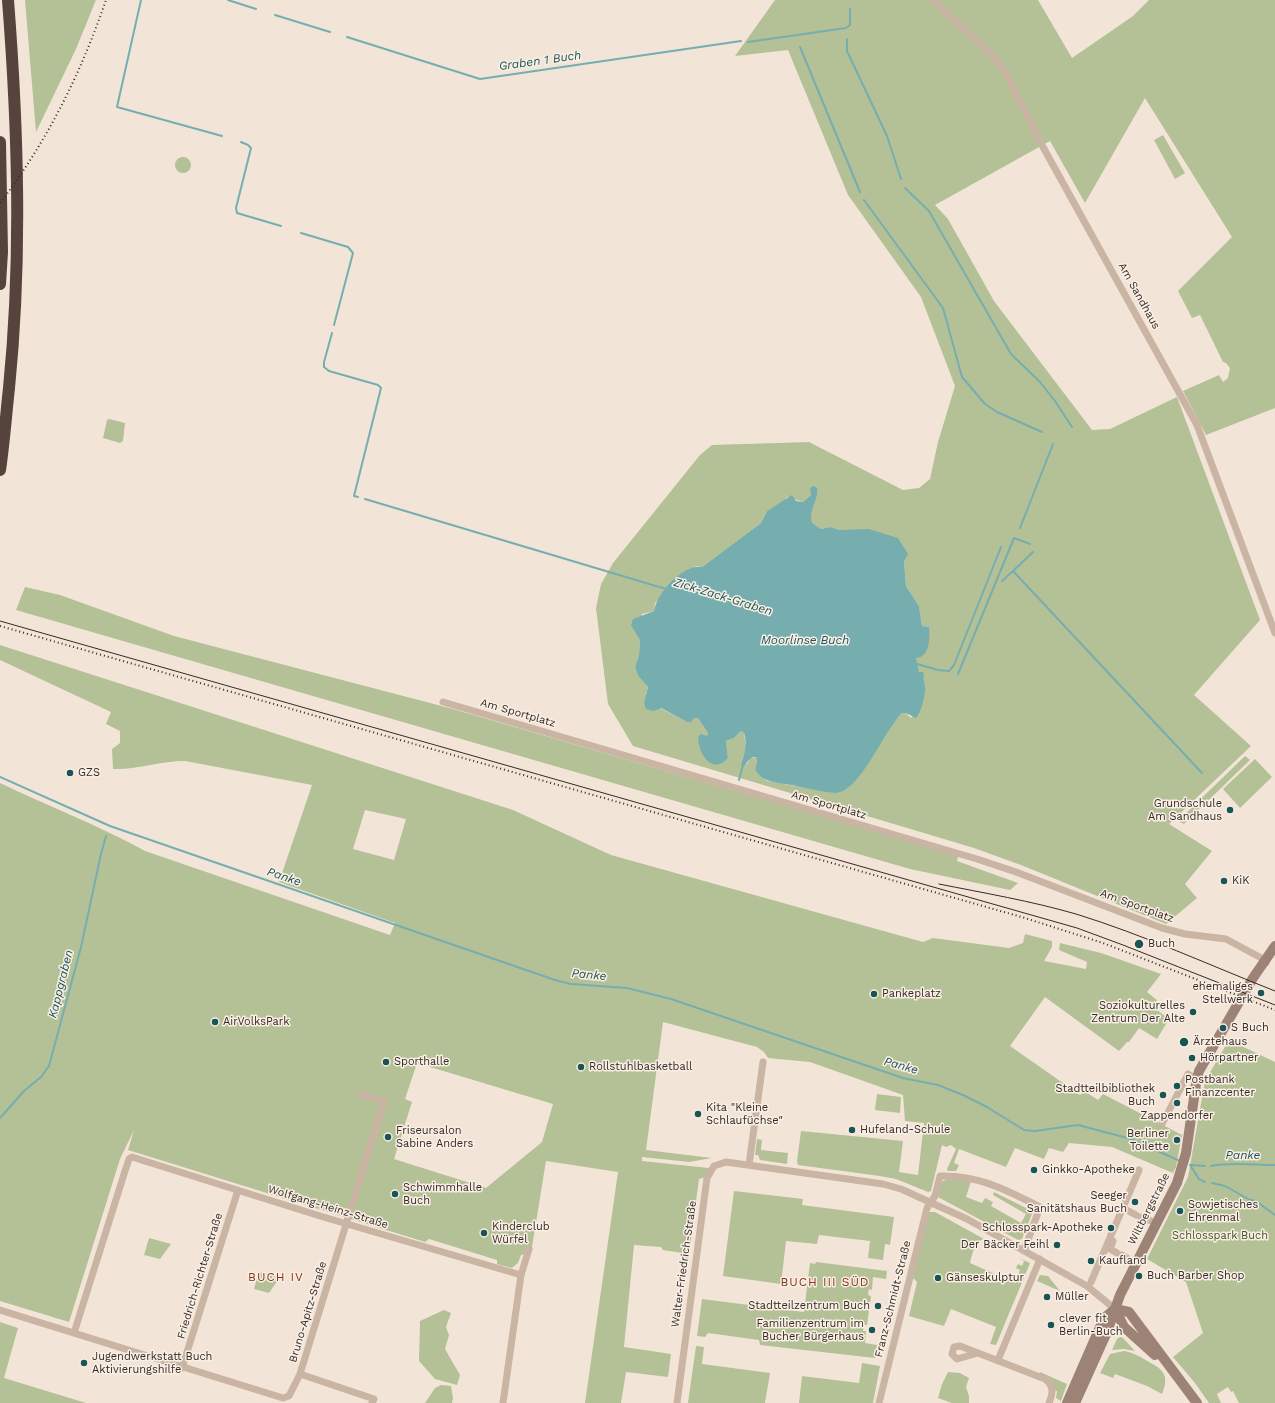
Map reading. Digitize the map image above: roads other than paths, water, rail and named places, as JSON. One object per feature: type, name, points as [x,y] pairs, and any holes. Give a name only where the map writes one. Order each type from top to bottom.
[{"type":"highway","points":[[0,470],[14,332],[18,242],[16,156],[8,0]]},
{"type":"highway","points":[[0,142],[2,236],[0,284]]},
{"type":"main road","name":"Wiltbergstraße","points":[[1075,1403],[1136,1262],[1177,1183],[1182,1168],[1197,1079],[1210,1049],[1275,946]]},
{"type":"main road","name":"Wiltbergstraße","points":[[1067,1403],[1104,1318],[1115,1309]]},
{"type":"main road","points":[[1115,1309],[1124,1327],[1147,1348],[1165,1361],[1197,1403]]},
{"type":"street","name":"Am Sandhaus","points":[[933,0],[991,54],[1005,72],[1043,147],[1197,425],[1275,633]]},
{"type":"street","name":"Am Sportplatz","points":[[442,702],[977,859],[1057,887],[1162,928],[1185,934],[1206,936],[1233,942],[1265,960]]},
{"type":"street","points":[[750,1165],[763,1062]]},
{"type":"street","points":[[1162,1124],[1188,1074],[1197,1079]]},
{"type":"street","name":"Bruno-Apitz-Straße","points":[[361,1094],[384,1101],[300,1374],[374,1399],[372,1403]]},
{"type":"street","name":"Wolfgang-Heinz-Straße","points":[[74,1333],[129,1159],[132,1157],[346,1224],[521,1275]]},
{"type":"street","name":"Walter-Friedrich-Straße","points":[[677,1403],[707,1178],[712,1168],[721,1163],[750,1165],[883,1184],[901,1188],[968,1219],[1040,1259],[1087,1286],[1115,1309]]},
{"type":"street","points":[[1091,1282],[1139,1170]]},
{"type":"street","points":[[931,1201],[935,1196],[940,1176],[964,1176],[979,1180],[1040,1207],[1024,1251]]},
{"type":"street","name":"Friedrich-Richter-Straße","points":[[182,1368],[238,1190]]},
{"type":"street","name":"Franz-Schmidt-Straße","points":[[879,1403],[927,1208],[931,1201]]},
{"type":"street","points":[[1123,1208],[1156,1223]]},
{"type":"street","points":[[1110,1240],[1113,1241],[1110,1249],[1122,1255]]},
{"type":"street","points":[[503,1403],[521,1275],[529,1249]]},
{"type":"street","points":[[998,1360],[1040,1259]]},
{"type":"street","points":[[0,1310],[182,1368],[283,1398],[289,1396],[293,1392],[300,1374]]},
{"type":"street","points":[[978,1353],[1045,1379],[1050,1383],[1053,1393],[1049,1403]]},
{"type":"water","name":"Moorlinse Buch","points":[[814,486],[817,488],[817,492],[811,518],[812,523],[821,529],[830,527],[840,530],[869,529],[898,538],[908,554],[904,561],[906,586],[919,606],[922,626],[929,627],[927,651],[921,657],[916,658],[919,672],[923,672],[925,689],[922,706],[918,715],[916,718],[906,713],[902,713],[853,783],[844,790],[835,793],[766,780],[758,774],[755,769],[757,758],[755,757],[751,758],[743,767],[741,765],[746,742],[744,733],[741,731],[734,738],[726,741],[728,758],[717,765],[707,760],[700,750],[698,737],[701,734],[707,736],[708,733],[698,718],[694,718],[691,722],[687,722],[661,708],[654,711],[646,709],[644,703],[648,687],[638,676],[635,667],[639,655],[640,640],[631,625],[633,619],[654,611],[656,604],[665,588],[679,575],[695,567],[702,567],[761,523],[767,511],[792,495],[796,501],[803,502],[811,495],[810,488]]},
{"type":"waterway","name":"Zick-Zack-Graben","points":[[141,0],[117,107],[222,136]]},
{"type":"waterway","name":"Graben 1 Buch","points":[[228,0],[256,9]]},
{"type":"waterway","name":"Graben 1 Buch","points":[[748,42],[846,28],[850,25],[850,9]]},
{"type":"waterway","name":"Graben 1 Buch","points":[[275,15],[330,32]]},
{"type":"waterway","name":"Graben 1 Buch","points":[[347,37],[480,79],[741,41]]},
{"type":"waterway","points":[[847,39],[847,51],[887,136],[901,179]]},
{"type":"waterway","points":[[800,47],[860,192]]},
{"type":"waterway","name":"Zick-Zack-Graben","points":[[241,142],[251,148],[236,208],[237,213],[281,226]]},
{"type":"waterway","points":[[905,188],[929,211],[1011,354],[1040,382],[1055,401],[1072,427]]},
{"type":"waterway","points":[[864,200],[943,308],[962,377],[985,404],[997,412],[1042,432]]},
{"type":"waterway","name":"Zick-Zack-Graben","points":[[301,233],[348,247],[353,253],[334,325]]},
{"type":"waterway","name":"Zick-Zack-Graben","points":[[332,333],[324,367],[329,371],[378,385],[381,388],[354,496],[358,497]]},
{"type":"waterway","points":[[1020,528],[1053,444]]},
{"type":"waterway","name":"Zick-Zack-Graben","points":[[365,499],[666,589]]},
{"type":"waterway","points":[[958,674],[1014,538],[1030,544]]},
{"type":"waterway","name":"Zick-Zack-Graben","points":[[914,663],[938,670],[949,671],[954,665],[1001,547]]},
{"type":"waterway","points":[[1033,552],[1013,571],[1202,773]]},
{"type":"waterway","points":[[1002,581],[1013,571]]},
{"type":"waterway","points":[[739,780],[743,765]]},
{"type":"waterway","name":"Panke","points":[[0,777],[110,826],[555,980],[571,984],[627,988],[671,999],[903,1078],[938,1085],[987,1107],[1024,1130],[1035,1131],[1078,1125],[1131,1139],[1180,1161]]},
{"type":"waterway","name":"Kappgraben","points":[[0,1118],[24,1091],[41,1077],[49,1066],[81,947],[106,836]]},
{"type":"waterway","name":"Panke","points":[[1211,1166],[1235,1164],[1275,1165]]},
{"type":"waterway","points":[[1190,1165],[1199,1179],[1205,1182]]},
{"type":"waterway","name":"Panke","points":[[1190,1165],[1205,1166]]},
{"type":"waterway","points":[[1212,1183],[1225,1186],[1250,1200],[1256,1201],[1275,1215]]},
{"type":"tram line","points":[[0,621],[1077,928],[1275,1005]]},
{"type":"tram line","points":[[939,884],[1025,901],[1076,914],[1151,941],[1275,991]]},
{"type":"railway","points":[[0,203],[17,180],[48,131],[86,54],[106,0]]},
{"type":"railway","points":[[0,626],[1025,918],[1103,943],[1275,1010]]},
{"type":"place","name":"GZS","points":[[70,773]]},
{"type":"place","name":"Grundschule Am Sandhaus","points":[[1230,810]]},
{"type":"place","name":"KiK","points":[[1224,881]]},
{"type":"place","name":"Buch","points":[[1139,944]]},
{"type":"place","name":"ehemaliges Stellwerk","points":[[1261,993]]},
{"type":"place","name":"Pankeplatz","points":[[874,994]]},
{"type":"place","name":"Soziokulturelles Zentrum Der Alte","points":[[1193,1012]]},
{"type":"place","name":"AirVolksPark","points":[[215,1022]]},
{"type":"place","name":"S Buch","points":[[1223,1028]]},
{"type":"place","name":"Ärztehaus","points":[[1184,1042]]},
{"type":"place","name":"Hörpartner","points":[[1192,1058]]},
{"type":"place","name":"Sporthalle","points":[[386,1062]]},
{"type":"place","name":"Rollstuhlbasketball","points":[[581,1067]]},
{"type":"place","name":"Postbank Finanzcenter","points":[[1177,1086]]},
{"type":"place","name":"Stadtteilbibliothek Buch","points":[[1163,1095]]},
{"type":"place","name":"Zappendorfer","points":[[1177,1103]]},
{"type":"place","name":"Kita \"Kleine Schlaufüchse\"","points":[[698,1114]]},
{"type":"place","name":"Hufeland-Schule","points":[[852,1130]]},
{"type":"place","name":"Friseursalon Sabine Anders","points":[[388,1137]]},
{"type":"place","name":"Berliner Toilette","points":[[1177,1140]]},
{"type":"place","name":"Ginkko-Apotheke","points":[[1034,1170]]},
{"type":"place","name":"Schwimmhalle Buch","points":[[395,1194]]},
{"type":"place","name":"Seeger Sanitätshaus Buch","points":[[1135,1202]]},
{"type":"place","name":"Sowjetisches Ehrenmal","points":[[1180,1211]]},
{"type":"place","name":"Schlosspark-Apotheke","points":[[1111,1228]]},
{"type":"place","name":"Kinderclub Würfel","points":[[484,1233]]},
{"type":"place","name":"Der Bäcker Feihl","points":[[1057,1245]]},
{"type":"place","name":"Kaufland","points":[[1091,1261]]},
{"type":"place","name":"Buch Barber Shop","points":[[1139,1276]]},
{"type":"place","name":"Gänseskulptur","points":[[938,1278]]},
{"type":"place","name":"Müller","points":[[1047,1297]]},
{"type":"place","name":"Stadtteilzentrum Buch","points":[[878,1306]]},
{"type":"place","name":"clever fit Berlin-Buch","points":[[1051,1325]]},
{"type":"place","name":"Familienzentrum im Bucher Bürgerhaus","points":[[872,1330]]},
{"type":"place","name":"Jugendwerkstatt Buch Aktivierungshilfe","points":[[84,1363]]},
{"type":"district","name":"BUCH IV","points":[[276,1277]]},
{"type":"district","name":"BUCH III SÜD","points":[[825,1282]]},
{"type":"park label","name":"Schlosspark Buch","points":[[1220,1236]]}]
